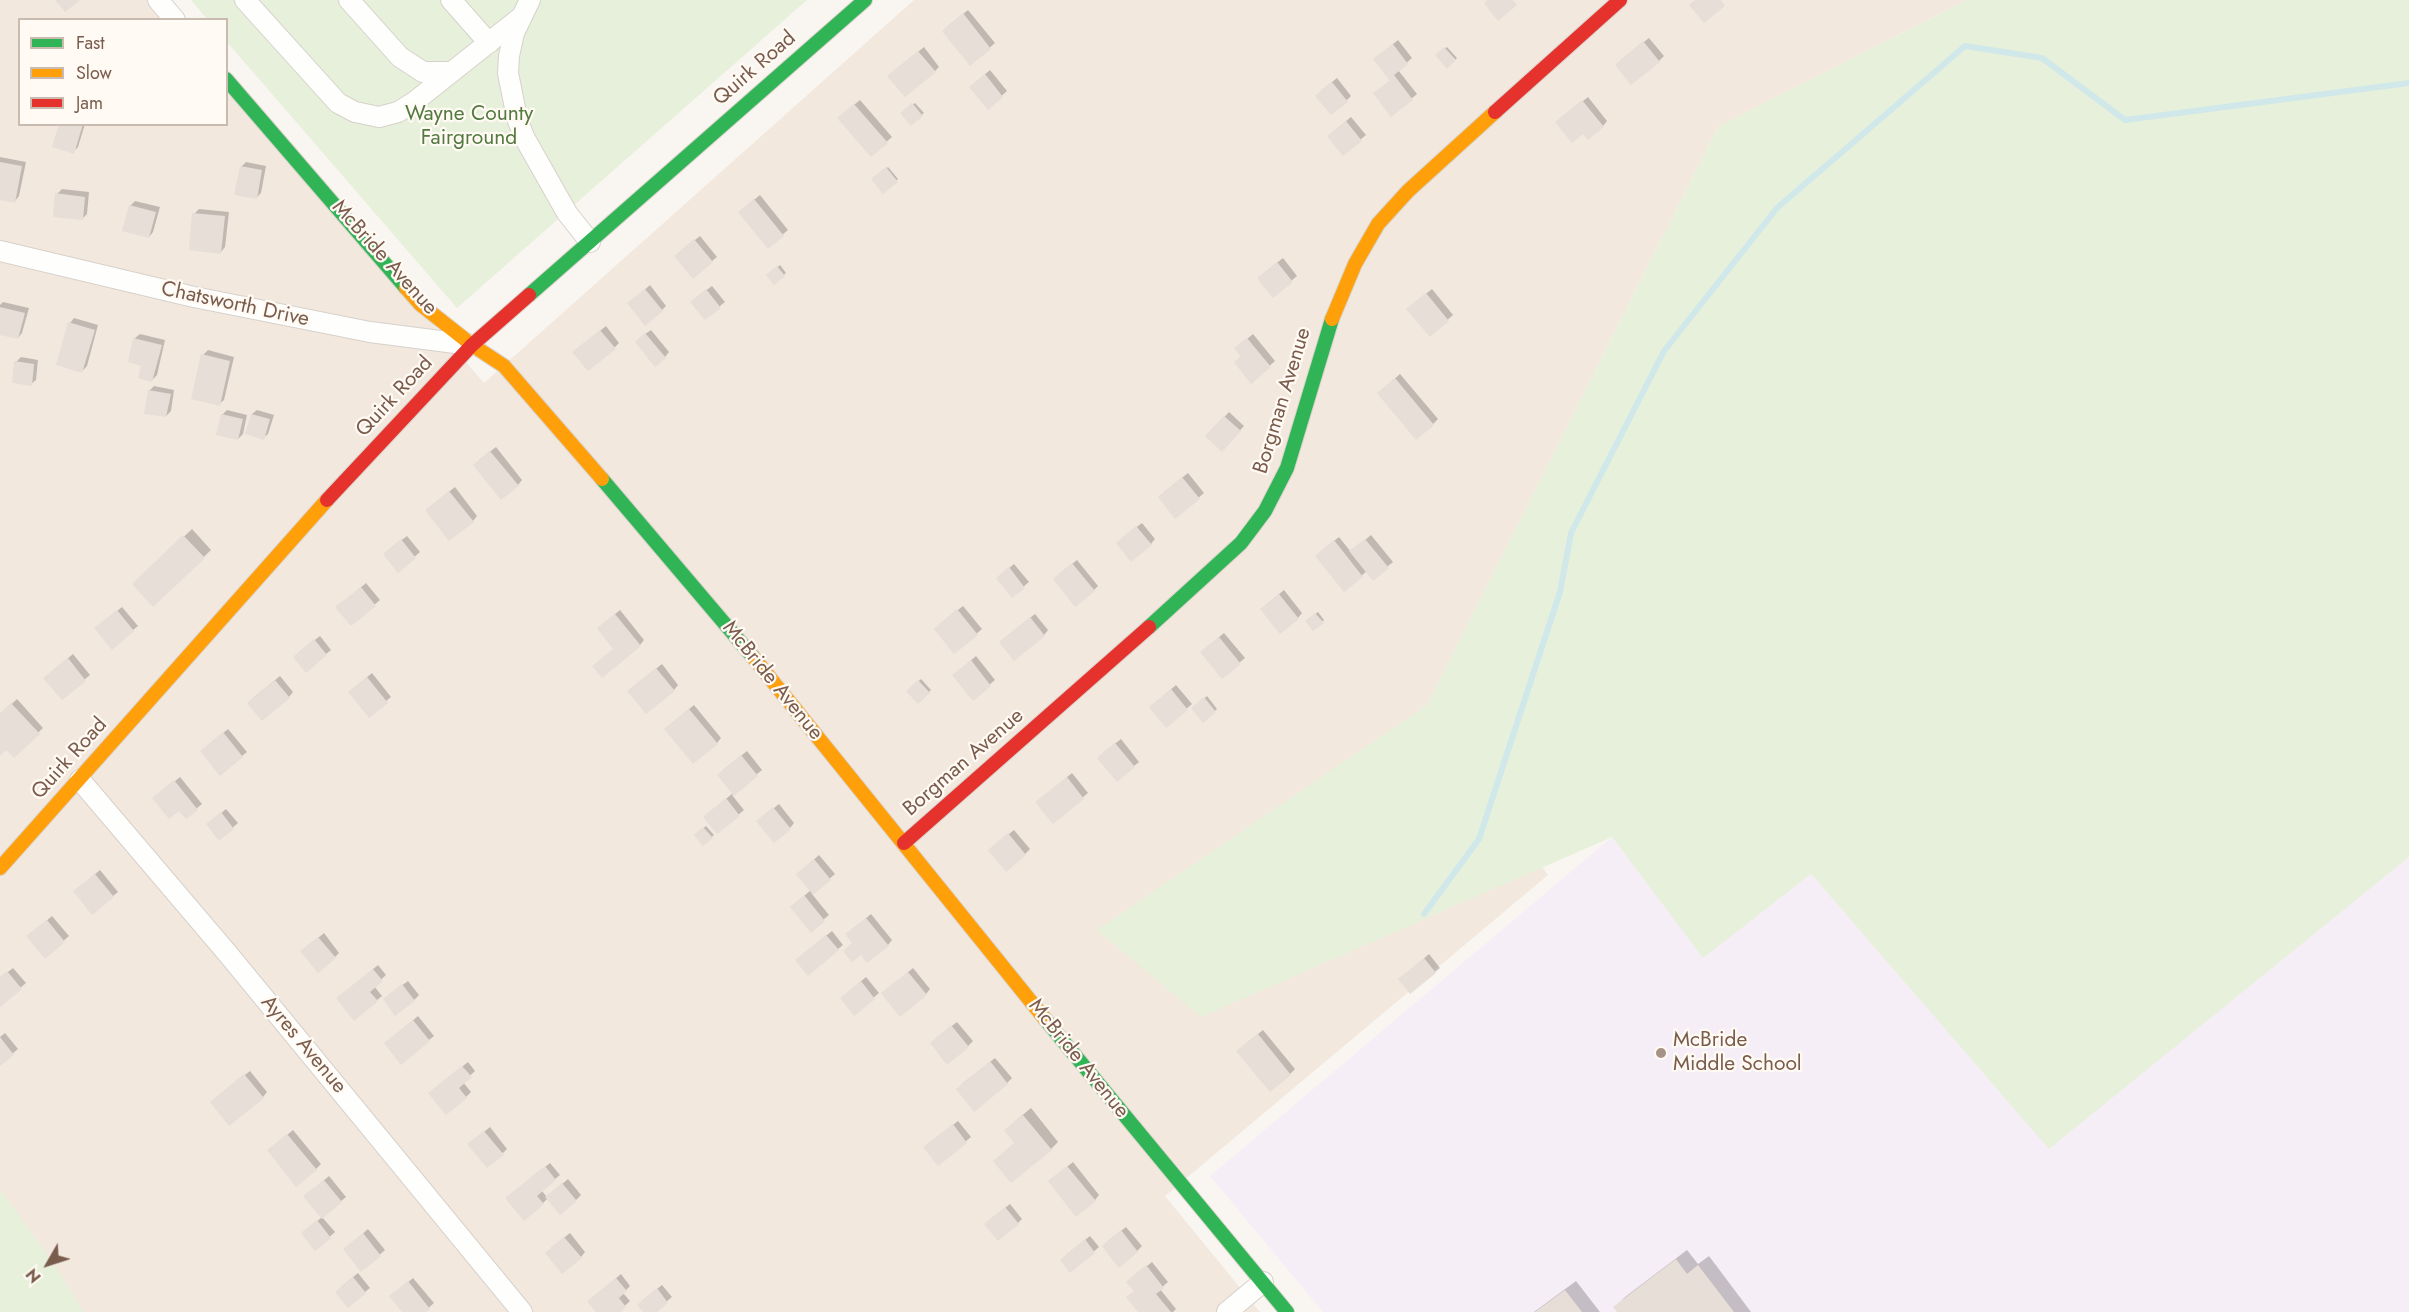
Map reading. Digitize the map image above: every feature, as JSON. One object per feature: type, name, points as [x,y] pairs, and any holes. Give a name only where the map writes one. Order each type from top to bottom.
[{"type":"street","points":[[158,0],[173,18]]},
{"type":"street","points":[[245,0],[314,80],[338,103],[356,112],[379,117],[398,112],[452,72],[489,43],[525,8]]},
{"type":"street","points":[[349,0],[400,57],[423,72],[452,72]]},
{"type":"street","points":[[451,0],[489,43]]},
{"type":"street","name":"Quirk Road","points":[[0,868],[335,490],[472,345],[865,0]]},
{"type":"street","name":"Borgman Avenue","points":[[904,843],[1084,687],[1241,543],[1265,511],[1287,468],[1336,305],[1354,264],[1378,224],[1408,190],[1620,0]]},
{"type":"street","points":[[525,8],[509,56],[508,73],[517,118],[524,137],[567,213],[591,242]]},
{"type":"street","name":"McBride Avenue","points":[[228,81],[420,304],[472,345],[504,366],[641,525],[749,652],[1099,1086],[1287,1312]]},
{"type":"street","name":"Chatsworth Drive","points":[[0,251],[194,297],[370,332],[472,345]]},
{"type":"street","name":"Ayres Avenue","points":[[80,780],[236,963],[522,1312]]},
{"type":"street","points":[[1227,1312],[1263,1282]]},
{"type":"shaded area","points":[[0,0],[152,0],[168,18],[18,18],[18,126],[228,126],[228,87],[484,383],[914,0],[1967,0],[1718,127],[1427,705],[1548,875],[1165,1196],[1260,1312],[75,1312],[0,1212]]},
{"type":"shaded area","name":"McBride Middle School","points":[[1612,837],[1703,957],[1811,874],[2049,1148],[2409,857],[2409,1312],[1323,1312],[1210,1176]]},
{"type":"green space","name":"Wayne County Fairground","points":[[191,0],[807,0],[457,308],[228,43],[228,18],[206,18]]},
{"type":"green space","points":[[1967,0],[2409,0],[2409,857],[2049,1149],[1811,874],[1703,958],[1612,837],[1201,1017],[1097,930],[1427,705],[1718,127]]},
{"type":"green space","points":[[0,1189],[56,1267],[84,1312],[0,1312]]},
{"type":"building","points":[[55,0],[80,0],[65,12]]},
{"type":"building","points":[[1487,0],[1513,0],[1517,5],[1498,21],[1484,3]]},
{"type":"building","points":[[1695,0],[1721,0],[1725,6],[1704,23],[1689,5]]},
{"type":"building","points":[[963,13],[991,49],[970,66],[942,31]]},
{"type":"building","points":[[1643,41],[1660,62],[1631,85],[1615,65]]},
{"type":"building","points":[[1393,44],[1408,64],[1394,75],[1413,100],[1391,117],[1373,93],[1390,81],[1373,59]]},
{"type":"building","points":[[1444,47],[1456,60],[1447,69],[1435,55]]},
{"type":"building","points":[[918,51],[936,72],[905,97],[887,76]]},
{"type":"building","points":[[985,74],[1003,97],[988,110],[969,87]]},
{"type":"building","points":[[1332,82],[1348,102],[1331,115],[1315,96]]},
{"type":"building","points":[[1582,100],[1604,127],[1588,140],[1583,134],[1572,143],[1555,122]]},
{"type":"building","points":[[912,103],[923,116],[911,126],[900,113]]},
{"type":"building","points":[[854,104],[888,143],[871,157],[837,118]]},
{"type":"building","points":[[1346,121],[1362,141],[1343,156],[1327,136]]},
{"type":"building","points":[[58,126],[82,126],[74,154],[52,147]]},
{"type":"building","points":[[0,162],[22,166],[15,203],[0,200]]},
{"type":"building","points":[[240,166],[262,170],[257,199],[234,195]]},
{"type":"building","points":[[886,167],[898,182],[883,194],[871,179]]},
{"type":"building","points":[[55,193],[85,197],[83,220],[53,217]]},
{"type":"building","points":[[754,199],[784,236],[768,249],[738,212]]},
{"type":"building","points":[[129,205],[156,212],[149,238],[122,231]]},
{"type":"building","points":[[192,213],[225,216],[221,254],[189,250]]},
{"type":"building","points":[[694,239],[713,262],[693,279],[674,256]]},
{"type":"building","points":[[1277,262],[1293,282],[1273,298],[1257,278]]},
{"type":"building","points":[[777,266],[785,276],[774,285],[766,275]]},
{"type":"building","points":[[645,289],[663,311],[645,326],[627,303]]},
{"type":"building","points":[[706,289],[721,308],[705,320],[690,302]]},
{"type":"building","points":[[1426,293],[1449,321],[1430,337],[1406,309]]},
{"type":"building","points":[[0,307],[25,313],[18,339],[0,335]]},
{"type":"building","points":[[68,322],[95,330],[82,373],[56,365]]},
{"type":"building","points":[[600,330],[616,349],[588,371],[572,352]]},
{"type":"building","points":[[645,333],[666,358],[655,367],[635,342]]},
{"type":"building","points":[[133,338],[162,345],[152,382],[138,378],[141,366],[128,362]]},
{"type":"building","points":[[1247,338],[1271,367],[1251,384],[1234,362],[1241,357],[1234,348]]},
{"type":"building","points":[[201,354],[230,361],[220,406],[191,399]]},
{"type":"building","points":[[14,361],[34,364],[32,386],[12,383]]},
{"type":"building","points":[[1395,378],[1434,425],[1416,440],[1377,393]]},
{"type":"building","points":[[148,390],[171,394],[166,417],[144,414]]},
{"type":"building","points":[[221,414],[243,419],[238,440],[216,435]]},
{"type":"building","points":[[251,414],[270,419],[264,440],[245,434]]},
{"type":"building","points":[[1224,416],[1241,431],[1222,452],[1205,436]]},
{"type":"building","points":[[490,451],[519,486],[501,500],[473,465]]},
{"type":"building","points":[[1182,477],[1200,499],[1175,519],[1158,497]]},
{"type":"building","points":[[449,491],[474,522],[449,541],[425,510]]},
{"type":"building","points":[[1136,526],[1152,545],[1131,562],[1116,543]]},
{"type":"building","points":[[183,535],[205,558],[153,607],[132,584]]},
{"type":"building","points":[[401,539],[416,558],[398,573],[383,554]]},
{"type":"building","points":[[1365,539],[1389,568],[1373,581],[1349,551]]},
{"type":"building","points":[[1334,540],[1363,577],[1344,592],[1315,556]]},
{"type":"building","points":[[1072,563],[1095,591],[1075,607],[1053,579]]},
{"type":"building","points":[[1009,567],[1025,588],[1012,598],[996,578]]},
{"type":"building","points":[[361,587],[376,606],[351,626],[335,607]]},
{"type":"building","points":[[1279,594],[1299,619],[1280,634],[1260,609]]},
{"type":"building","points":[[957,609],[978,635],[954,654],[934,629]]},
{"type":"building","points":[[117,610],[134,631],[112,650],[94,628]]},
{"type":"building","points":[[1315,613],[1324,623],[1313,631],[1305,621]]},
{"type":"building","points":[[615,614],[641,646],[602,678],[592,666],[613,649],[597,628]]},
{"type":"building","points":[[1030,617],[1045,636],[1014,661],[999,642]]},
{"type":"building","points":[[1219,637],[1241,664],[1222,679],[1200,652]]},
{"type":"building","points":[[314,639],[327,655],[306,673],[293,657]]},
{"type":"building","points":[[68,658],[86,681],[62,700],[43,678]]},
{"type":"building","points":[[971,660],[991,686],[973,701],[952,675]]},
{"type":"building","points":[[656,668],[675,691],[646,714],[627,691]]},
{"type":"building","points":[[367,677],[388,703],[369,718],[348,692]]},
{"type":"building","points":[[275,680],[290,698],[262,721],[247,703]]},
{"type":"building","points":[[918,680],[930,693],[918,704],[906,691]]},
{"type":"building","points":[[1171,689],[1188,710],[1166,728],[1149,707]]},
{"type":"building","points":[[1204,697],[1216,712],[1203,723],[1191,708]]},
{"type":"building","points":[[11,703],[40,734],[14,758],[6,750],[0,756],[0,713]]},
{"type":"building","points":[[689,709],[718,744],[693,764],[664,729]]},
{"type":"building","points":[[223,732],[243,757],[220,776],[200,751]]},
{"type":"building","points":[[1115,743],[1135,767],[1117,782],[1097,758]]},
{"type":"building","points":[[741,755],[758,776],[734,796],[717,775]]},
{"type":"building","points":[[1067,777],[1084,799],[1053,824],[1035,802]]},
{"type":"building","points":[[174,780],[198,810],[186,819],[179,811],[169,819],[152,798]]},
{"type":"building","points":[[726,798],[740,816],[717,834],[703,817]]},
{"type":"building","points":[[773,807],[791,829],[774,843],[756,821]]},
{"type":"building","points":[[221,812],[234,829],[219,841],[206,824]]},
{"type":"building","points":[[703,827],[713,838],[703,846],[694,835]]},
{"type":"building","points":[[1008,833],[1026,855],[1006,872],[988,850]]},
{"type":"building","points":[[814,859],[831,880],[813,895],[796,874]]},
{"type":"building","points":[[95,874],[114,897],[92,915],[73,891]]},
{"type":"building","points":[[804,895],[825,921],[811,933],[790,907]]},
{"type":"building","points":[[866,918],[889,946],[867,963],[861,955],[852,962],[843,951],[852,943],[845,934]]},
{"type":"building","points":[[47,920],[65,942],[45,959],[26,936]]},
{"type":"building","points":[[826,935],[839,950],[808,976],[795,960]]},
{"type":"building","points":[[318,937],[336,958],[318,973],[300,951]]},
{"type":"building","points":[[1424,958],[1436,973],[1410,994],[1398,979]]},
{"type":"building","points":[[373,969],[383,981],[370,992],[378,1001],[354,1021],[336,998]]},
{"type":"building","points":[[7,971],[22,989],[0,1007],[0,977]]},
{"type":"building","points":[[908,972],[927,995],[900,1017],[881,993]]},
{"type":"building","points":[[861,981],[875,999],[854,1016],[840,998]]},
{"type":"building","points":[[402,984],[415,1001],[395,1016],[383,999]]},
{"type":"building","points":[[413,1020],[430,1041],[401,1065],[384,1043]]},
{"type":"building","points":[[951,1025],[969,1047],[947,1065],[930,1043]]},
{"type":"building","points":[[1258,1034],[1291,1075],[1270,1092],[1236,1051]]},
{"type":"building","points":[[0,1037],[14,1055],[0,1066]]},
{"type":"building","points":[[990,1061],[1008,1084],[974,1112],[956,1089]]},
{"type":"building","points":[[462,1066],[472,1077],[459,1088],[467,1098],[446,1115],[428,1093]]},
{"type":"building","points":[[244,1074],[264,1098],[229,1126],[210,1102]]},
{"type":"building","points":[[1023,1115],[1052,1150],[1011,1183],[993,1161],[1014,1143],[1004,1130]]},
{"type":"building","points":[[953,1124],[967,1143],[938,1166],[923,1147]]},
{"type":"building","points":[[484,1131],[504,1155],[487,1168],[467,1144]]},
{"type":"building","points":[[287,1134],[317,1170],[296,1187],[267,1150]]},
{"type":"building","points":[[545,1166],[556,1180],[537,1196],[544,1204],[524,1221],[505,1198]]},
{"type":"building","points":[[1067,1166],[1096,1201],[1076,1217],[1048,1181]]},
{"type":"building","points":[[324,1180],[342,1202],[322,1219],[303,1196]]},
{"type":"building","points":[[562,1183],[577,1201],[560,1215],[545,1197]]},
{"type":"building","points":[[1005,1207],[1019,1224],[998,1241],[984,1224]]},
{"type":"building","points":[[317,1220],[331,1238],[315,1251],[301,1233]]},
{"type":"building","points":[[1121,1230],[1138,1252],[1119,1268],[1102,1246]]},
{"type":"building","points":[[363,1233],[381,1256],[361,1272],[343,1249]]},
{"type":"building","points":[[564,1237],[582,1258],[562,1274],[545,1253]]},
{"type":"building","points":[[1085,1239],[1095,1253],[1070,1273],[1060,1260]]},
{"type":"building","points":[[1676,1259],[1687,1274],[1698,1265],[1734,1312],[1617,1312],[1613,1307]]},
{"type":"building","points":[[1146,1265],[1164,1288],[1156,1294],[1171,1312],[1138,1312],[1126,1297],[1134,1291],[1126,1282]]},
{"type":"building","points":[[353,1277],[366,1293],[348,1308],[335,1292]]},
{"type":"building","points":[[616,1278],[627,1291],[619,1298],[626,1307],[621,1312],[596,1312],[587,1301]]},
{"type":"building","points":[[408,1281],[430,1309],[426,1312],[402,1312],[389,1296]]},
{"type":"building","points":[[657,1288],[668,1303],[657,1312],[643,1312],[637,1305]]},
{"type":"building","points":[[1565,1290],[1582,1312],[1535,1312]]},
{"type":"waterway","points":[[1424,914],[1479,839],[1560,592],[1571,533],[1664,351],[1777,208],[1965,46],[2042,58],[2125,120],[2409,83]]},
{"type":"traffic: fast","points":[[529,295],[865,0]]},
{"type":"traffic: fast","points":[[228,81],[406,288]]},
{"type":"traffic: fast","points":[[1149,627],[1241,543],[1265,511],[1287,468],[1332,319]]},
{"type":"traffic: fast","points":[[602,479],[753,657]]},
{"type":"traffic: fast","points":[[1045,1019],[1287,1312]]},
{"type":"traffic: slow","points":[[1332,319],[1355,264],[1378,224],[1408,191],[1495,112]]},
{"type":"traffic: slow","points":[[406,288],[420,304],[472,345],[504,366],[602,479]]},
{"type":"traffic: slow","points":[[0,868],[327,500]]},
{"type":"traffic: slow","points":[[753,657],[1045,1019]]},
{"type":"traffic: jam","points":[[1495,112],[1620,0]]},
{"type":"traffic: jam","points":[[327,500],[472,345],[529,295]]},
{"type":"traffic: jam","points":[[904,843],[1149,627]]},
{"type":"place","name":"McBride Middle School","points":[[1661,1053]]}]
